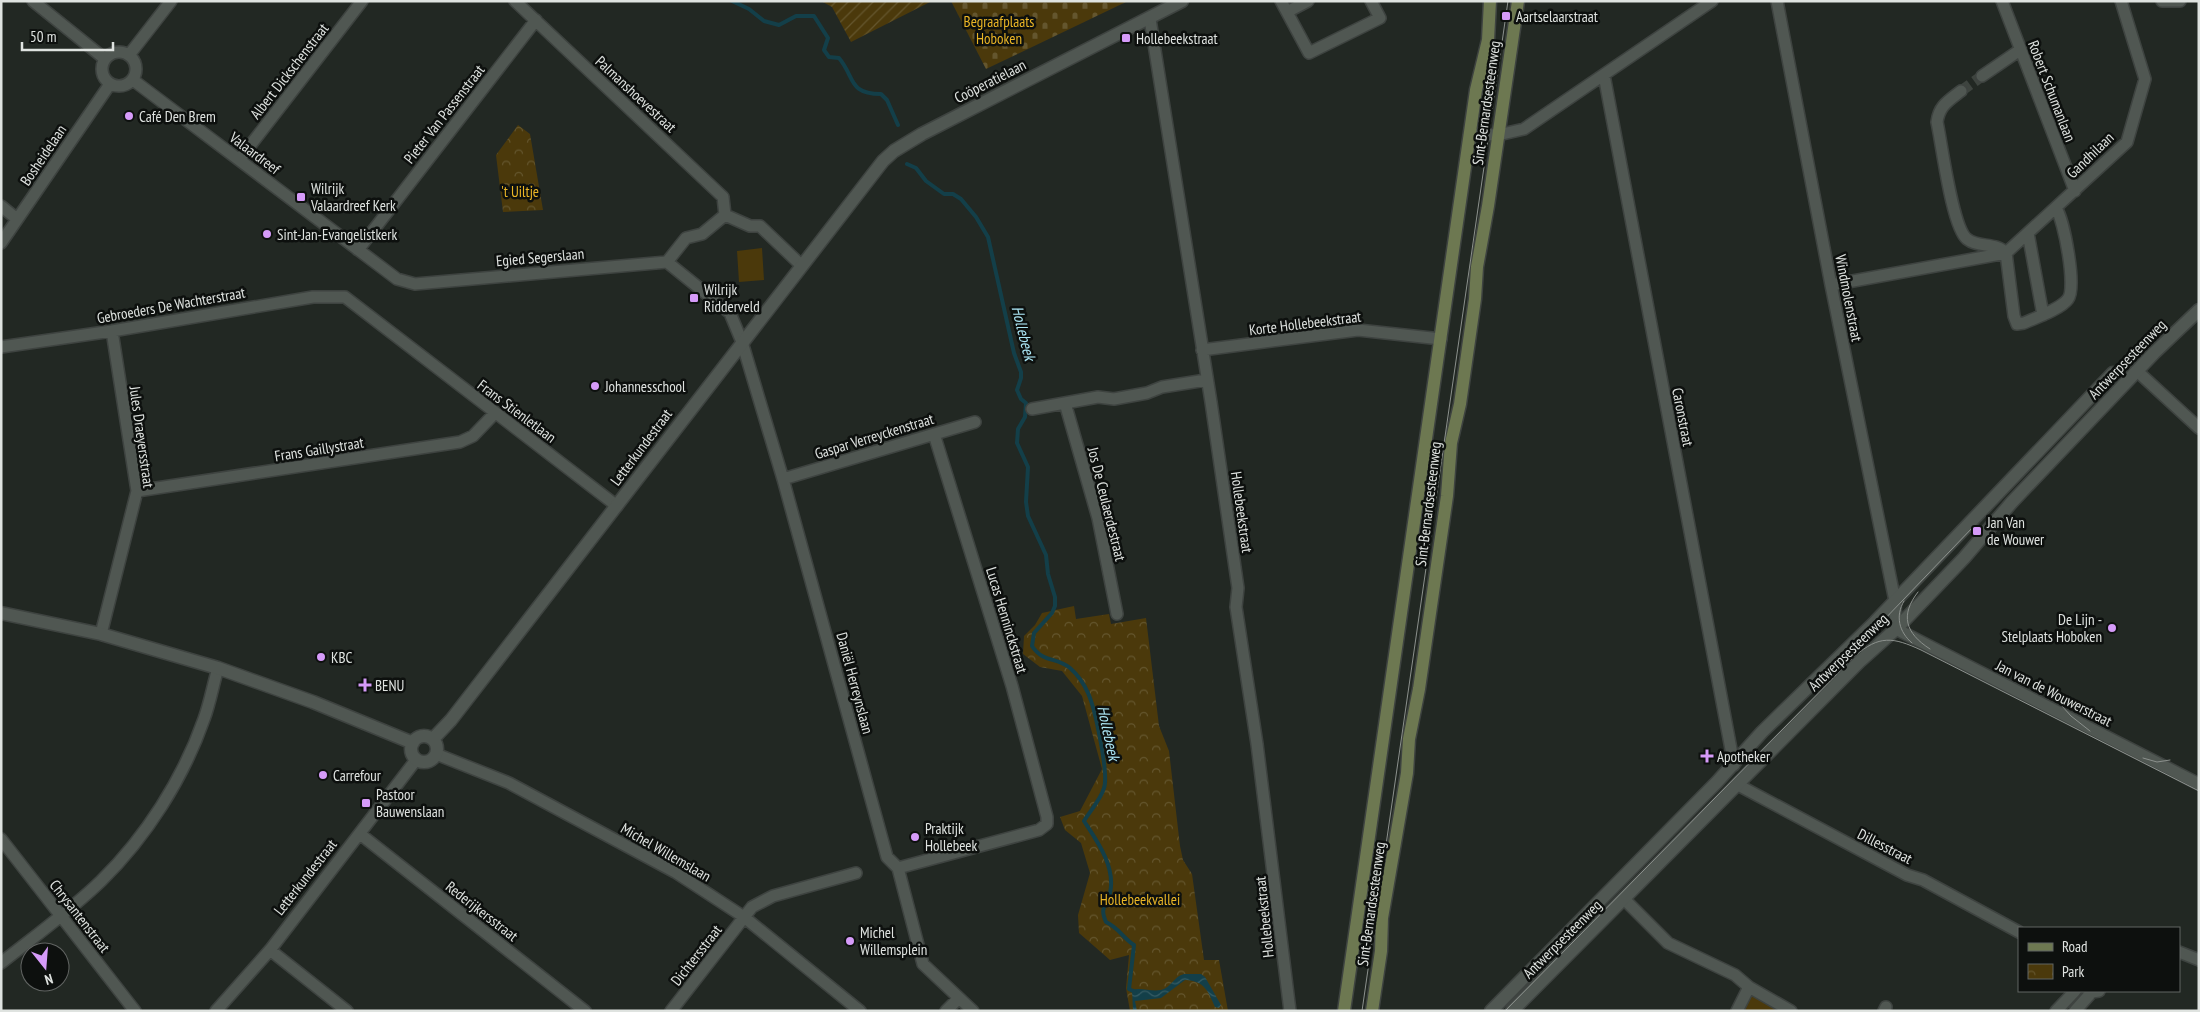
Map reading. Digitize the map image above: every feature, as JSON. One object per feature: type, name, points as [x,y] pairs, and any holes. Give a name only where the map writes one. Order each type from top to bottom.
[{"type":"main road","name":"Sint-Bernardsesteenweg","points":[[1344,1011],[1476,90],[1488,40],[1490,1]]},
{"type":"main road","name":"Sint-Bernardsesteenweg","points":[[1372,1011],[1381,951],[1382,918],[1407,774],[1409,739],[1419,689],[1447,496],[1451,443],[1460,404],[1475,299],[1476,267],[1518,1]]},
{"type":"street","points":[[129,55],[171,1]]},
{"type":"street","name":"Albert Dickschenstraat","points":[[239,160],[362,1]]},
{"type":"street","name":"Palmanshoevestraat","points":[[515,1],[723,197],[725,215]]},
{"type":"street","name":"Coöperatielaan","points":[[894,151],[922,134],[1182,1]]},
{"type":"street","points":[[1282,1],[1309,53],[1380,18],[1371,1]]},
{"type":"street","points":[[1287,12],[1308,1]]},
{"type":"street","points":[[1471,134],[1498,135],[1524,129],[1712,1]]},
{"type":"street","name":"Windmolenstraat","points":[[1777,1],[1831,285],[1895,600],[1896,628]]},
{"type":"street","name":"Robert Schumanlaan","points":[[2002,1],[2075,191]]},
{"type":"street","name":"Gandhilaan","points":[[2006,253],[2126,142],[2145,79],[2121,1]]},
{"type":"street","points":[[2162,1],[2180,1]]},
{"type":"street","points":[[35,2],[105,60]]},
{"type":"street","name":"Hollebeekstraat","points":[[1150,19],[1238,588],[1236,607],[1258,744],[1290,1011]]},
{"type":"street","name":"Pieter Van Passenstraat","points":[[358,250],[536,20]]},
{"type":"street","points":[[1982,76],[2020,50]]},
{"type":"street","points":[[118,52],[129,55],[136,64],[137,69],[133,80],[122,86],[110,84],[103,75],[102,70],[105,60],[113,53],[118,52]]},
{"type":"street","name":"Caronstraat","points":[[1604,75],[1734,765]]},
{"type":"street","name":"Valaardreef","points":[[133,80],[397,279],[415,284]]},
{"type":"street","name":"Bosheidelaan","points":[[1,243],[110,84]]},
{"type":"street","points":[[1961,91],[1945,103],[1939,111],[1938,122],[1958,226],[1968,240],[1980,245],[2002,248],[2006,253],[2014,316],[2017,324],[2043,315],[2066,302],[2072,291],[2063,224],[2056,208]]},
{"type":"street","name":"Letterkundestraat","points":[[433,739],[451,720],[617,506],[800,265],[883,161],[894,151]]},
{"type":"street","points":[[1,206],[17,219]]},
{"type":"street","points":[[667,262],[686,238],[702,234],[725,215],[750,226],[760,226],[800,265]]},
{"type":"street","points":[[2028,234],[2043,315]]},
{"type":"street","points":[[1831,285],[2006,253]]},
{"type":"street","name":"Egied Segerslaan","points":[[415,284],[667,262]]},
{"type":"street","name":"Daniël Herreynslaan","points":[[667,262],[730,313],[742,342],[783,479],[886,857],[898,868],[923,964],[973,1011]]},
{"type":"street","name":"Gebroeders De Wachterstraat","points":[[1,347],[112,332],[313,297],[346,297]]},
{"type":"street","name":"Frans Stienletlaan","points":[[346,297],[495,414],[617,506]]},
{"type":"street","name":"Antwerpsesteenweg","points":[[1512,1011],[1859,662],[1896,628],[1964,558],[2012,502],[2137,371],[2199,310]]},
{"type":"street","name":"Korte Hollebeekstraat","points":[[1202,350],[1358,330],[1441,339]]},
{"type":"street","name":"Jules Draeyersstraat","points":[[101,634],[137,492],[112,332]]},
{"type":"street","points":[[2137,371],[2199,428]]},
{"type":"street","name":"Antwerpsesteenweg","points":[[1491,1011],[1734,765],[1762,732],[1895,600],[2113,373]]},
{"type":"street","points":[[1032,409],[1098,397],[1114,399],[1147,393],[1162,387],[1206,380]]},
{"type":"street","name":"Jos De Ceulaerdestraat","points":[[1065,403],[1098,518],[1117,614]]},
{"type":"street","name":"Frans Gaillystraat","points":[[137,492],[460,442],[473,436],[495,414]]},
{"type":"street","name":"Gaspar Verreyckenstraat","points":[[783,479],[974,422]]},
{"type":"street","name":"Lucas Henninckstraat","points":[[898,868],[1039,830],[1047,824],[1047,817],[1012,686],[934,434]]},
{"type":"street","points":[[1,613],[101,634],[218,668],[313,702],[413,743]]},
{"type":"street","name":"Jan van de Wouwerstraat","points":[[1896,628],[2199,784]]},
{"type":"street","points":[[1,963],[62,916],[102,881],[142,836],[180,773],[204,720],[218,668]]},
{"type":"street","points":[[424,736],[433,739],[437,746],[436,754],[428,762],[416,760],[411,753],[413,743],[419,737],[424,736]]},
{"type":"street","name":"Michel Willemslaan","points":[[436,754],[509,783],[675,872],[744,917],[860,1011]]},
{"type":"street","name":"Letterkundestraat","points":[[216,1011],[270,950],[416,760]]},
{"type":"street","name":"Dillesstraat","points":[[1738,785],[1907,875],[1923,880],[2018,931]]},
{"type":"street","name":"Rederijkersstraat","points":[[360,834],[585,1011]]},
{"type":"street","name":"Chrysantenstraat","points":[[1,839],[135,1011]]},
{"type":"street","points":[[744,917],[752,907],[773,896],[856,873]]},
{"type":"street","points":[[1624,899],[1668,943],[1735,976],[1749,987],[1791,1011]]},
{"type":"street","name":"Dichtersstraat","points":[[671,1011],[744,917]]},
{"type":"street","points":[[270,950],[347,1011]]},
{"type":"street","points":[[2180,952],[2199,960]]},
{"type":"street","points":[[1737,1011],[1749,987]]},
{"type":"street","points":[[2056,1011],[2074,992]]},
{"type":"street","points":[[2075,1011],[2093,992]]},
{"type":"street","points":[[946,1011],[959,998]]},
{"type":"green space","points":[[821,1],[932,1],[851,42],[832,7]]},
{"type":"green space","name":"Begraafplaats Hoboken","points":[[951,1],[1128,1],[986,69]]},
{"type":"green space","name":"'t Uiltje","points":[[518,125],[530,134],[543,210],[503,212],[496,155]]},
{"type":"green space","points":[[762,248],[764,280],[739,282],[737,251]]},
{"type":"green space","name":"Hollebeekvallei","points":[[1074,606],[1076,619],[1109,614],[1111,624],[1146,618],[1159,726],[1169,751],[1180,846],[1183,860],[1192,874],[1204,960],[1219,960],[1228,1011],[1130,1011],[1126,988],[1129,955],[1110,960],[1079,933],[1078,915],[1090,873],[1081,843],[1065,830],[1060,817],[1080,811],[1102,769],[1082,696],[1062,671],[1040,667],[1023,654],[1024,636],[1035,625],[1042,613]]},
{"type":"green space","points":[[1749,987],[1791,1011],[1737,1011]]},
{"type":"water","points":[[1184,974],[1201,974],[1205,977],[1221,1005],[1219,1008],[1215,1007],[1205,988],[1197,982],[1185,980],[1161,998],[1135,1001],[1137,1011],[1133,1011],[1132,990],[1161,990]]},
{"type":"waterway","name":"Hollebeek","points":[[732,1],[749,9],[764,21],[779,25],[796,16],[814,16],[828,38],[824,50],[829,57],[839,58],[857,88],[870,93],[881,94],[887,100],[898,125]]},
{"type":"waterway","name":"Hollebeek","points":[[907,164],[916,168],[926,181],[944,194],[953,194],[961,199],[976,217],[988,237],[1014,353],[1021,372],[1017,390],[1021,399],[1026,403],[1025,417],[1018,429],[1017,443],[1028,467],[1026,502],[1028,516],[1046,555],[1048,574],[1055,597],[1055,606],[1052,613],[1034,633],[1032,646],[1045,658],[1060,662],[1070,668],[1083,683],[1091,701],[1105,769],[1105,781],[1100,796],[1084,821],[1108,864],[1111,883],[1109,898],[1103,909],[1106,922],[1134,945],[1129,989],[1135,992]]},
{"type":"tunnel","points":[[1961,91],[1982,76]]},
{"type":"tram line","points":[[1362,1011],[1508,1]]},
{"type":"tram line","points":[[1856,649],[1974,526]]},
{"type":"tram line","points":[[1918,592],[1909,608],[1908,623],[1915,637],[1930,649]]},
{"type":"tram line","points":[[1904,601],[1900,612],[1900,624],[1904,634],[1912,643]]},
{"type":"tram line","points":[[1505,1011],[1855,656],[1879,641],[1902,642],[1921,650],[2199,791]]},
{"type":"tram line","points":[[2061,705],[2071,716],[2090,731]]},
{"type":"tram line","points":[[2143,758],[2157,762],[2170,760]]},
{"type":"place","name":"Aartselaarstraat","points":[[1506,16]]},
{"type":"place","name":"Hollebeekstraat","points":[[1126,38]]},
{"type":"place","name":"Café Den Brem","points":[[129,116]]},
{"type":"place","name":"Wilrijk Valaardreef Kerk","points":[[301,197]]},
{"type":"place","name":"Sint-Jan-Evangelistkerk","points":[[267,234]]},
{"type":"place","name":"Wilrijk Ridderveld","points":[[694,298]]},
{"type":"place","name":"Johannesschool","points":[[595,386]]},
{"type":"place","name":"Jan Van de Wouwer","points":[[1977,531]]},
{"type":"place","name":"De Lijn - Stelplaats Hoboken","points":[[2112,628]]},
{"type":"place","name":"KBC","points":[[321,657]]},
{"type":"place","name":"BENU","points":[[365,685]]},
{"type":"place","name":"Apotheker","points":[[1707,756]]},
{"type":"place","name":"Carrefour","points":[[323,775]]},
{"type":"place","name":"Pastoor Bauwenslaan","points":[[366,803]]},
{"type":"place","name":"Praktijk Hollebeek","points":[[915,837]]},
{"type":"place","name":"Michel Willemsplein","points":[[850,941]]}]
